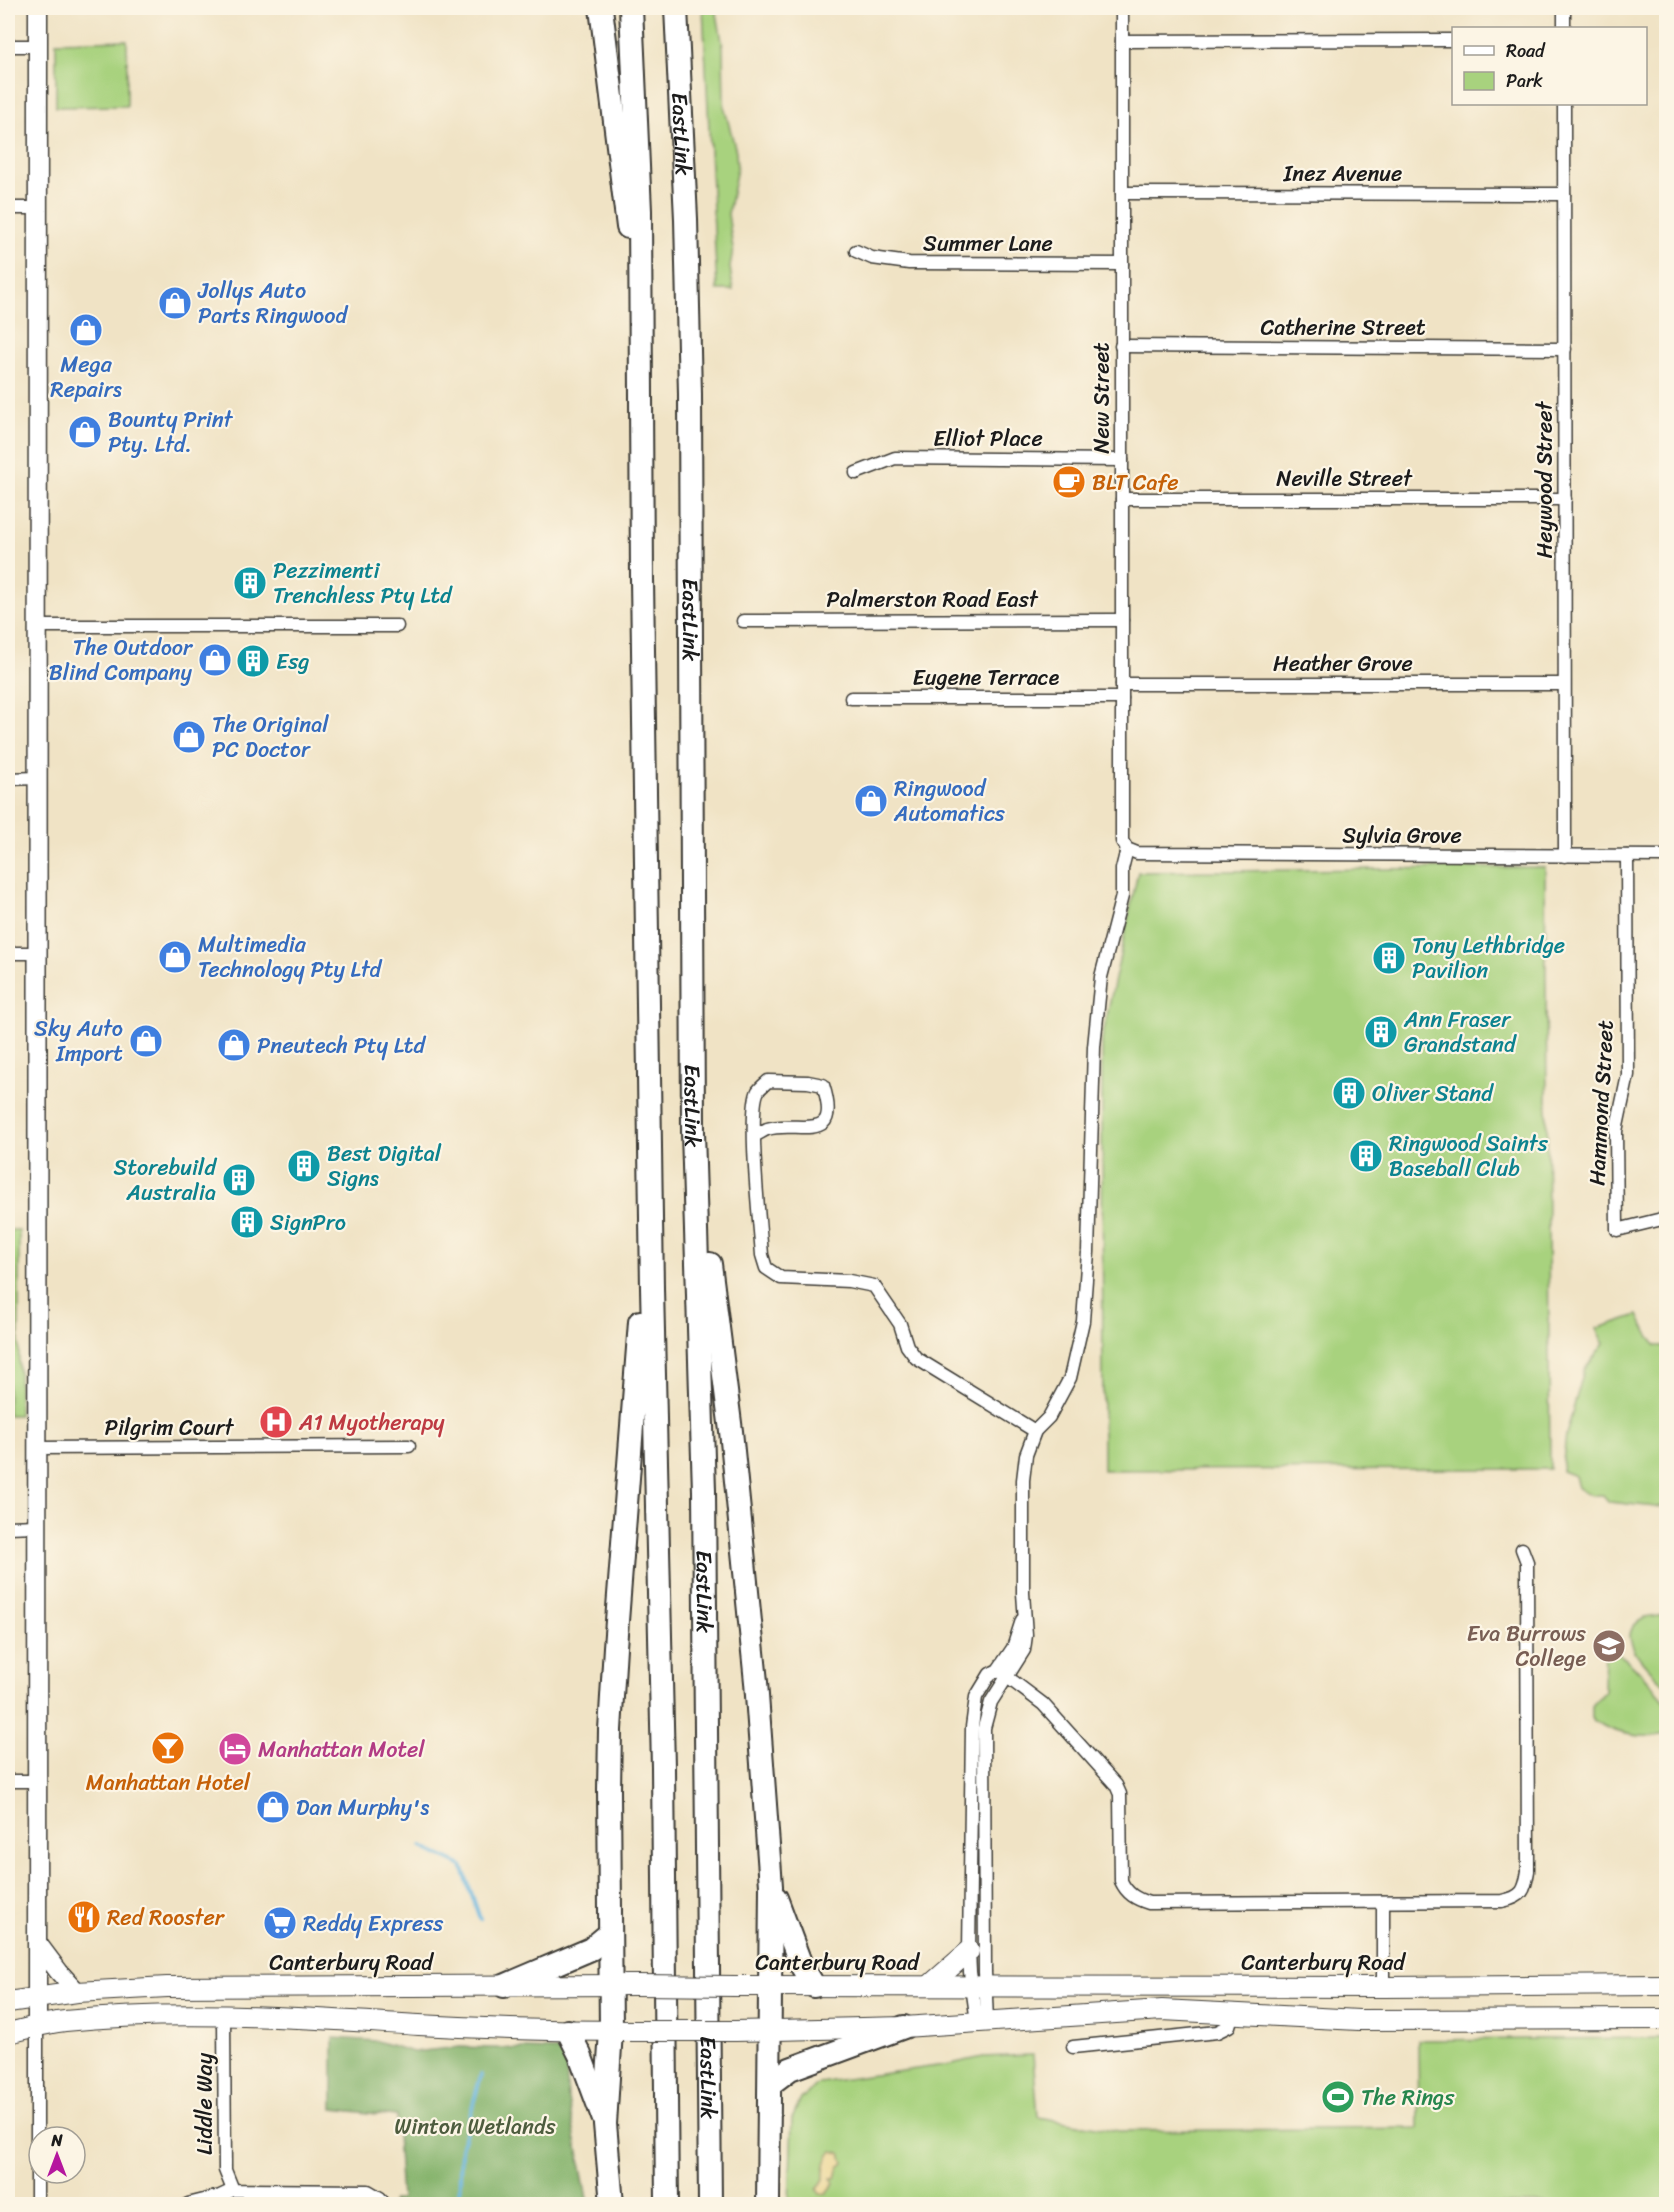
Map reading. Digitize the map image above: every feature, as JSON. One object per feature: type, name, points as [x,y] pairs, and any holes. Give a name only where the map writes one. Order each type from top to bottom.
[{"type":"highway","points":[[601,8],[641,341]]},
{"type":"highway","name":"EastLink","points":[[631,8],[640,211],[651,1177],[663,1767],[668,2205]]},
{"type":"highway","name":"EastLink","points":[[676,8],[690,340],[693,1132],[704,1491],[710,2205]]},
{"type":"highway","points":[[693,1132],[731,1431],[756,1682],[771,1886],[768,2205]]},
{"type":"highway","points":[[612,2205],[605,2124],[611,2031],[609,1790],[615,1647],[651,1177]]},
{"type":"highway","points":[[771,1886],[801,1965],[814,1986]]},
{"type":"highway","points":[[504,1986],[591,1949],[609,1934]]},
{"type":"highway","points":[[770,2084],[790,2069],[904,2027]]},
{"type":"highway","points":[[568,2031],[580,2055],[605,2124]]},
{"type":"main road","points":[[37,2027],[38,8]]},
{"type":"main road","points":[[38,1944],[77,1992]]},
{"type":"main road","points":[[929,1986],[969,1951]]},
{"type":"main road","name":"Canterbury Road","points":[[8,2002],[77,1992],[167,1987],[1666,1985]]},
{"type":"main road","points":[[1359,1986],[1359,2020]]},
{"type":"main road","points":[[8,2033],[63,2021],[224,2016],[286,2016],[435,2026],[568,2031],[771,2031],[904,2027],[1162,2010],[1359,2020],[1666,2019]]},
{"type":"street","name":"New Street","points":[[1035,1431],[1049,1417],[1070,1378],[1083,1321],[1088,1252],[1095,1035],[1101,976],[1122,896],[1122,869],[1132,851],[1122,841],[1122,8]]},
{"type":"street","points":[[1564,8],[1564,27]]},
{"type":"street","points":[[1122,41],[1452,40]]},
{"type":"street","points":[[8,46],[38,46]]},
{"type":"street","name":"Heywood Street","points":[[1564,105],[1565,856]]},
{"type":"street","name":"Inez Avenue","points":[[1122,193],[1564,194]]},
{"type":"street","points":[[8,208],[38,208]]},
{"type":"street","name":"Summer Lane","points":[[856,251],[872,258],[909,263],[1122,264]]},
{"type":"street","name":"Catherine Street","points":[[1121,346],[1565,349]]},
{"type":"street","name":"Elliot Place","points":[[856,472],[895,458],[1122,460]]},
{"type":"street","name":"Neville Street","points":[[1122,499],[1565,499]]},
{"type":"street","name":"Palmerston Road East","points":[[742,621],[1122,620]]},
{"type":"street","points":[[38,626],[397,626]]},
{"type":"street","name":"Heather Grove","points":[[1122,684],[1564,684]]},
{"type":"street","name":"Eugene Terrace","points":[[851,698],[1122,698]]},
{"type":"street","points":[[8,779],[37,778]]},
{"type":"street","name":"Sylvia Grove","points":[[1132,851],[1666,856]]},
{"type":"street","name":"Hammond Street","points":[[1627,856],[1628,1075],[1616,1131],[1617,1230],[1666,1218]]},
{"type":"street","points":[[8,953],[37,953]]},
{"type":"street","points":[[754,1136],[767,1129],[820,1126],[827,1110],[827,1098],[823,1085],[808,1082],[768,1082],[758,1091],[754,1110],[754,1136],[762,1255],[766,1268],[781,1278],[849,1281],[874,1286],[900,1324],[907,1346],[916,1358],[1035,1431],[1026,1455],[1023,1480],[1025,1613],[991,1702],[984,1728],[979,1987],[982,2022]]},
{"type":"street","name":"Pilgrim Court","points":[[37,1448],[409,1446]]},
{"type":"street","points":[[8,1527],[37,1526]]},
{"type":"street","points":[[979,1987],[969,1951],[972,1727],[976,1697],[990,1674],[1003,1674],[1043,1704],[1116,1785],[1120,1794],[1121,1881],[1133,1897],[1149,1903],[1383,1902],[1502,1901],[1513,1899],[1521,1894],[1526,1885],[1528,1786],[1528,1574],[1527,1562],[1522,1549]]},
{"type":"street","points":[[8,1781],[37,1781]]},
{"type":"street","points":[[1383,1902],[1383,1987]]},
{"type":"street","points":[[1073,2047],[1217,2032],[1229,2026],[1233,2013]]},
{"type":"street","name":"Liddle Way","points":[[224,2016],[225,2170],[233,2190]]},
{"type":"street","points":[[37,2027],[37,2205]]},
{"type":"street","points":[[188,2205],[233,2190],[368,2191],[380,2198],[384,2205]]},
{"type":"green space","points":[[703,8],[716,8],[723,47],[724,106],[736,151],[737,168],[728,214],[733,249],[730,267],[733,290],[717,290]]},
{"type":"green space","points":[[127,40],[127,106],[56,107],[56,42]]},
{"type":"green space","points":[[1545,867],[1550,1469],[1103,1470],[1102,1039],[1138,872]]},
{"type":"green space","points":[[8,1230],[19,1230],[19,1415],[8,1415]]},
{"type":"green space","points":[[1638,1315],[1656,1346],[1666,1346],[1666,1506],[1609,1502],[1603,1495],[1592,1495],[1578,1488],[1575,1476],[1562,1471],[1566,1435],[1584,1370],[1604,1344],[1596,1329]]},
{"type":"green space","points":[[1666,1615],[1666,1683],[1663,1683],[1635,1652],[1630,1634],[1634,1626],[1643,1619]]},
{"type":"green space","points":[[1605,1647],[1631,1664],[1666,1702],[1666,1734],[1637,1736],[1610,1729],[1592,1720],[1592,1706],[1604,1691]]},
{"type":"green space","name":"Winton Wetlands","points":[[333,2038],[377,2041],[413,2052],[460,2047],[556,2050],[566,2061],[568,2100],[588,2204],[392,2204],[392,2201],[401,2199],[396,2116],[333,2109]]},
{"type":"green space","points":[[1666,2038],[1666,2204],[789,2204],[792,2119],[801,2099],[819,2083],[951,2064],[983,2057],[1033,2055],[1038,2117],[1119,2131],[1419,2128],[1418,2040]]},
{"type":"sand","points":[[833,2151],[841,2153],[844,2163],[839,2167],[836,2178],[831,2178],[834,2184],[827,2193],[820,2194],[817,2190],[824,2179],[826,2160]]},
{"type":"waterway","points":[[422,1847],[462,1866],[480,1919]]},
{"type":"waterway","points":[[459,2204],[461,2149],[481,2075]]},
{"type":"place","name":"Jollys Auto Parts Ringwood","points":[[175,303]]},
{"type":"place","name":"Mega Repairs","points":[[86,330]]},
{"type":"place","name":"Bounty Print Pty. Ltd.","points":[[85,432]]},
{"type":"place","name":"BLT Cafe","points":[[1069,482]]},
{"type":"place","name":"Pezzimenti Trenchless Pty Ltd","points":[[250,583]]},
{"type":"place","name":"The Outdoor Blind Company","points":[[215,660]]},
{"type":"place","name":"Esg","points":[[253,661]]},
{"type":"place","name":"The Original PC Doctor","points":[[189,737]]},
{"type":"place","name":"Ringwood Automatics","points":[[871,801]]},
{"type":"place","name":"Multimedia Technology Pty Ltd","points":[[175,957]]},
{"type":"place","name":"Tony Lethbridge Pavilion","points":[[1389,958]]},
{"type":"place","name":"Ann Fraser Grandstand","points":[[1381,1032]]},
{"type":"place","name":"Sky Auto Import","points":[[146,1041]]},
{"type":"place","name":"Pneutech Pty Ltd","points":[[234,1045]]},
{"type":"place","name":"Oliver Stand","points":[[1349,1093]]},
{"type":"place","name":"Ringwood Saints Baseball Club","points":[[1366,1156]]},
{"type":"place","name":"Best Digital Signs","points":[[304,1166]]},
{"type":"place","name":"Storebuild Australia","points":[[239,1180]]},
{"type":"place","name":"SignPro","points":[[247,1222]]},
{"type":"place","name":"A1 Myotherapy","points":[[276,1422]]},
{"type":"place","name":"Eva Burrows College","points":[[1609,1646]]},
{"type":"place","name":"Manhattan Hotel","points":[[168,1748]]},
{"type":"place","name":"Manhattan Motel","points":[[235,1749]]},
{"type":"place","name":"Dan Murphy's","points":[[273,1807]]},
{"type":"place","name":"Red Rooster","points":[[84,1917]]},
{"type":"place","name":"Reddy Express","points":[[280,1923]]},
{"type":"place","name":"The Rings","points":[[1338,2097]]}]
